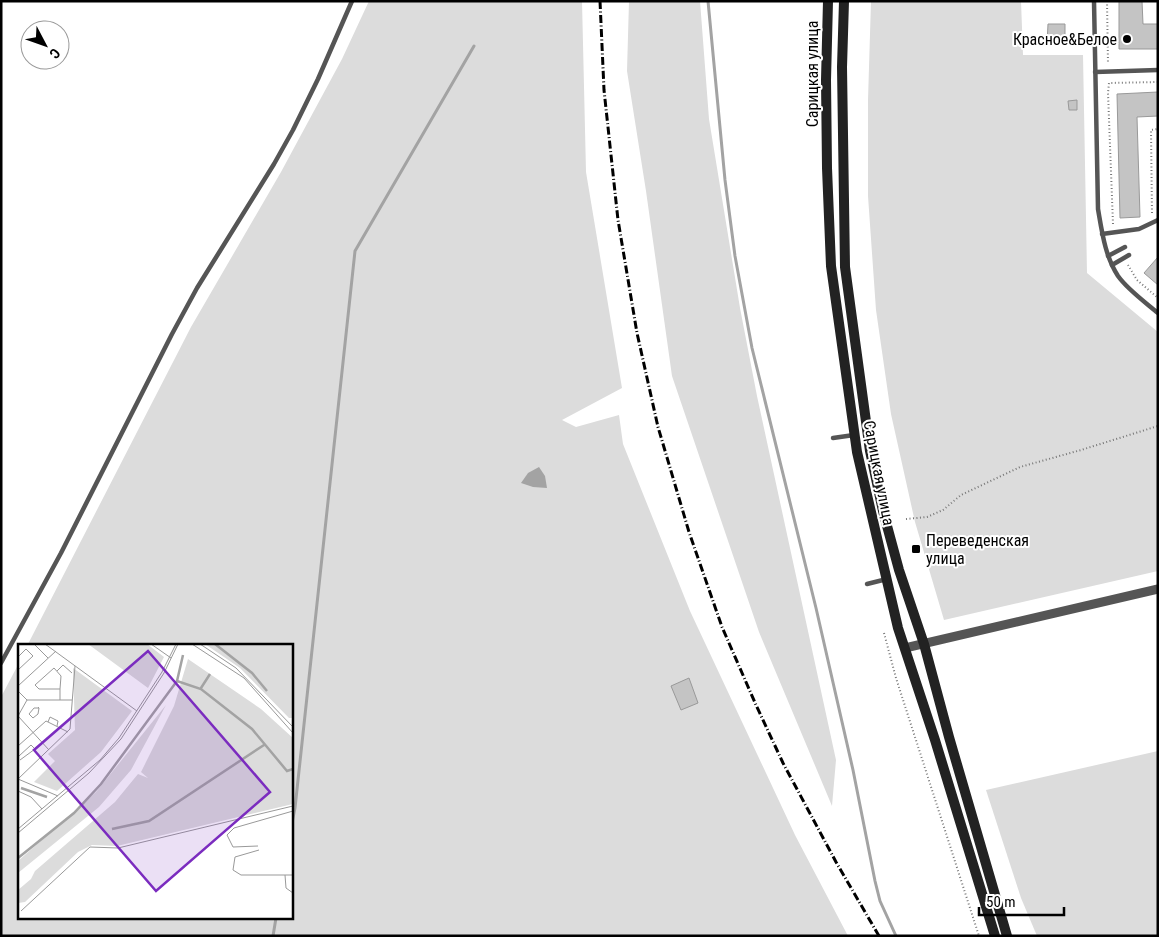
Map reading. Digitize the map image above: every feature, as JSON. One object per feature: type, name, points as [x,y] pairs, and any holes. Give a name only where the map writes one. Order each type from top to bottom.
[{"type":"street","name":"Сарицкая улица","points":[[828,1],[826,74],[827,168],[831,266],[855,435],[898,628],[995,936]]},
{"type":"street","name":"Сарицкая улица","points":[[844,1],[842,67],[845,267],[870,451],[883,511],[899,570],[924,644],[949,737],[1008,936]]},
{"type":"street","points":[[905,648],[1158,589]]},
{"type":"lane","points":[[1,663],[62,553],[192,296],[293,130],[318,79],[352,1]]},
{"type":"lane","points":[[1094,1],[1098,209],[1102,234],[1108,256],[1118,276],[1158,313]]},
{"type":"lane","points":[[1095,72],[1158,70]]},
{"type":"lane","points":[[1102,234],[1139,228],[1158,220]]},
{"type":"lane","points":[[1108,256],[1125,247]]},
{"type":"lane","points":[[1112,264],[1130,255]]},
{"type":"lane","points":[[833,438],[855,435]]},
{"type":"lane","points":[[867,584],[887,579]]},
{"type":"path","points":[[1107,1],[1111,208],[1114,232]]},
{"type":"path","points":[[1109,83],[1158,82]]},
{"type":"path","points":[[1152,223],[1151,130],[1158,129]]},
{"type":"path","points":[[1123,259],[1137,280],[1158,298]]},
{"type":"path","points":[[906,519],[927,518],[943,510],[961,495],[1020,467],[1158,426]]},
{"type":"path","points":[[884,633],[899,688],[979,936]]},
{"type":"shaded area","points":[[369,1],[582,1],[586,172],[622,388],[562,420],[576,427],[619,415],[623,444],[690,611],[795,835],[848,936],[1,936],[1,697],[18,665],[18,920],[292,920],[292,644],[28,644],[191,327],[281,172],[342,59]]},
{"type":"shaded area","points":[[629,1],[700,1],[709,119],[740,308],[757,396],[836,760],[832,806],[759,632],[672,376],[627,71]]},
{"type":"shaded area","points":[[871,1],[1021,1],[1023,55],[1083,55],[1087,273],[1158,332],[1158,571],[944,620],[915,522],[891,414],[876,310],[868,196]]},
{"type":"shaded area","points":[[539,467],[545,476],[547,488],[533,487],[521,483],[528,473]]},
{"type":"shaded area","points":[[1158,751],[1158,936],[1037,936],[1021,898],[986,790]]},
{"type":"building","points":[[1119,1],[1142,1],[1143,24],[1158,24],[1158,49],[1119,49]]},
{"type":"building","points":[[1048,24],[1065,24],[1065,44],[1047,44]]},
{"type":"building","points":[[1158,92],[1158,116],[1137,117],[1140,217],[1120,218],[1117,94]]},
{"type":"building","points":[[1077,100],[1077,110],[1069,110],[1068,101]]},
{"type":"building","points":[[1158,257],[1158,285],[1144,273]]},
{"type":"building","points":[[689,678],[698,703],[681,710],[671,686]]},
{"type":"waterway","points":[[708,1],[725,180],[735,256],[752,348],[816,608],[853,770],[875,881],[880,901],[896,936]]},
{"type":"waterway","points":[[292,823],[355,251],[474,46]]},
{"type":"waterway","points":[[273,936],[276,920]]},
{"type":"railway","points":[[600,1],[604,90],[618,220],[637,333],[658,427],[689,532],[722,627],[783,763],[836,862],[879,936]]},
{"type":"place","name":"Красное&Белое","points":[[1127,39]]},
{"type":"place","name":"Переведенская улица","points":[[916,549]]}]
